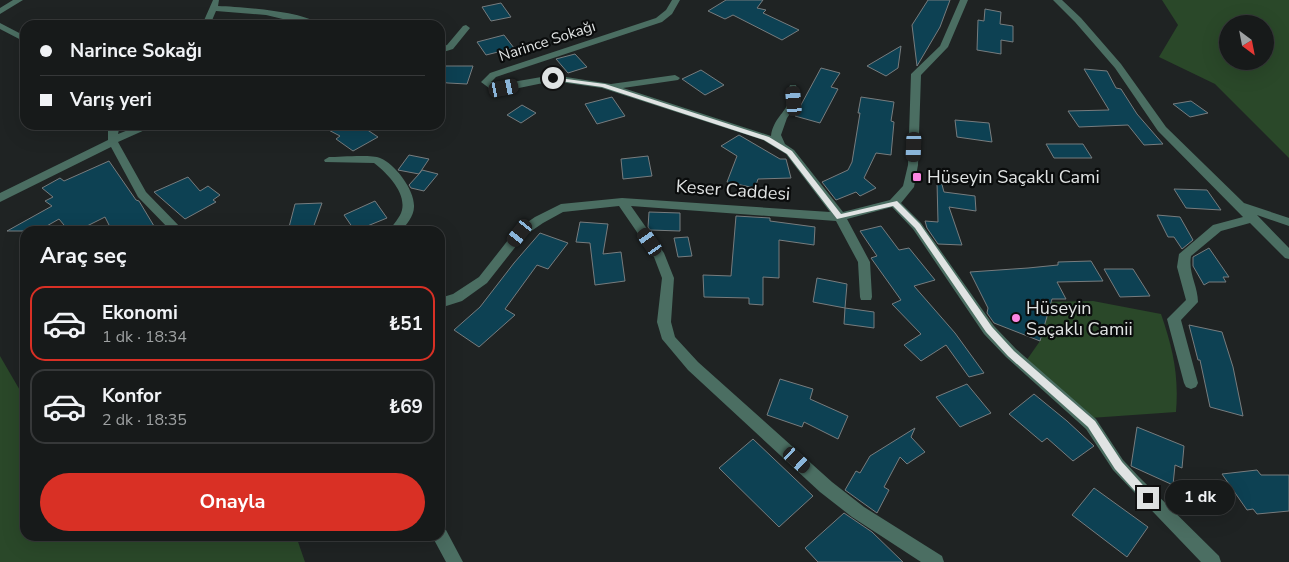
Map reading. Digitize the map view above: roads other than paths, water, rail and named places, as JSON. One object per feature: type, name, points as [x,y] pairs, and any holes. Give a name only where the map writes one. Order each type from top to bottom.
[{"type":"street","points":[[0,11],[20,0]]},
{"type":"street","name":"Narince Sokağı","points":[[676,0],[669,12],[659,20],[493,75],[486,82],[493,88],[504,88],[553,78],[609,87],[767,138],[790,152],[840,217],[864,262],[866,297]]},
{"type":"street","points":[[964,0],[944,47],[916,74],[913,165],[908,186],[894,203],[917,226],[989,330],[1011,353],[1091,424],[1118,465],[1212,562]]},
{"type":"street","points":[[1057,0],[1078,20],[1118,66],[1162,129],[1242,206],[1289,255]]},
{"type":"street","points":[[208,20],[215,4],[302,20]]},
{"type":"street","points":[[0,26],[20,36]]},
{"type":"street","points":[[445,48],[450,47],[466,28]]},
{"type":"street","name":"Narince Sokağı","points":[[609,87],[675,78]]},
{"type":"street","points":[[781,147],[776,135],[782,118],[794,101],[792,87]]},
{"type":"street","points":[[114,130],[113,140],[142,194],[173,226]]},
{"type":"street","points":[[0,198],[113,140],[138,130]]},
{"type":"street","points":[[329,160],[376,160],[381,163],[402,186],[409,204],[404,219],[399,226]]},
{"type":"street","points":[[622,202],[660,256],[668,278],[664,322],[669,339],[675,346],[693,366],[826,487],[858,512],[936,562]]},
{"type":"street","name":"Keser Caddesi","points":[[445,302],[457,298],[483,280],[520,233],[561,208],[594,203],[622,202],[840,217],[894,203]]},
{"type":"street","points":[[1242,206],[1289,222]]},
{"type":"street","points":[[1191,383],[1174,320],[1192,302],[1192,295],[1183,267],[1185,254],[1217,228],[1253,218]]},
{"type":"street","points":[[443,541],[455,562]]},
{"type":"place","name":"Hüseyin Saçaklı Cami","points":[[917,177]]},
{"type":"place","name":"Hüseyin Saçaklı Camii","points":[[1016,318]]}]
